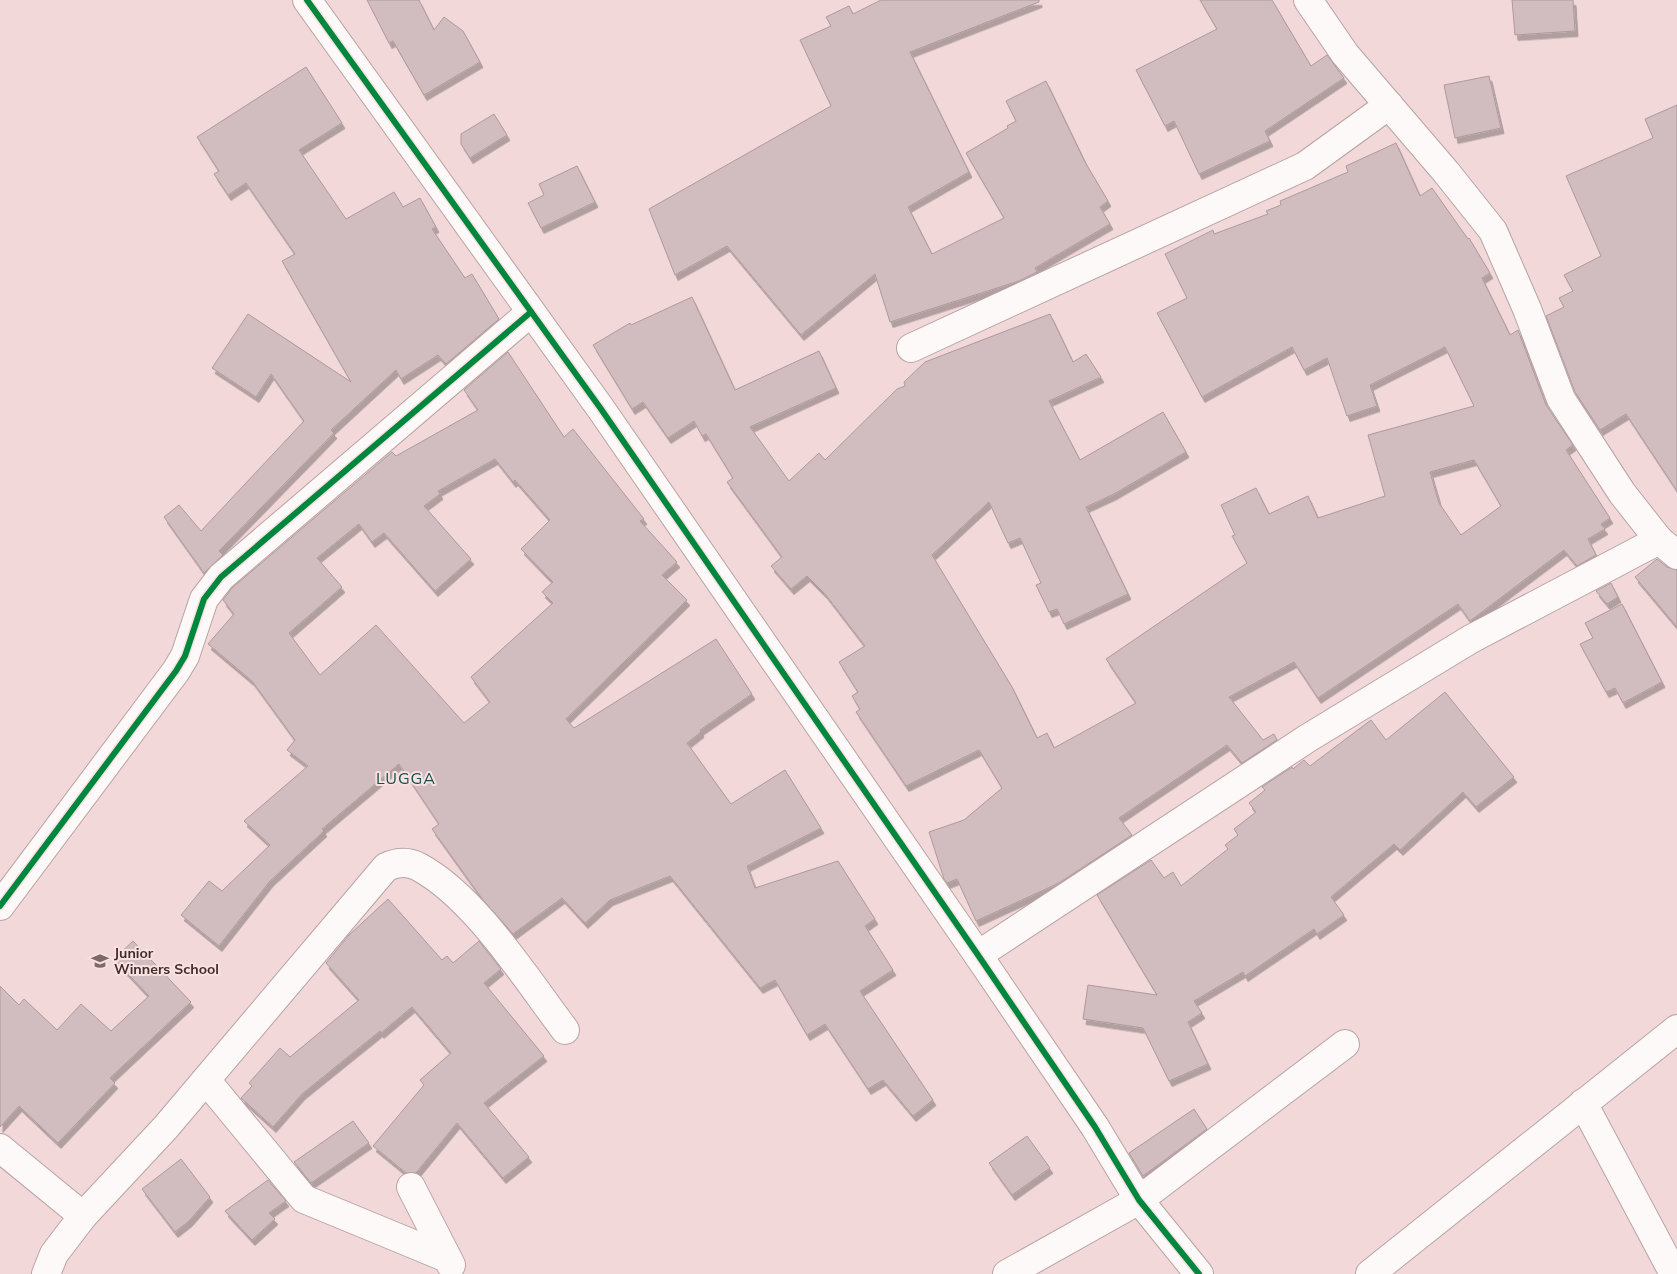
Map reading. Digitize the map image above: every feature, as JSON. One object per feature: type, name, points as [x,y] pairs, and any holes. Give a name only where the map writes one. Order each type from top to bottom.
[{"type":"street","points":[[306,0],[601,409],[1095,1127],[1139,1200],[1199,1274]]},
{"type":"street","points":[[978,955],[1317,732],[1470,639],[1668,547],[1622,493],[1561,399],[1527,309],[1493,231],[1345,54],[1308,0]]},
{"type":"street","points":[[911,348],[1305,166],[1389,105]]},
{"type":"street","points":[[0,906],[176,670],[184,656],[204,599],[221,578],[531,312]]},
{"type":"street","points":[[46,1274],[54,1254],[83,1216],[166,1127],[386,867],[397,862],[418,866],[471,908],[565,1030]]},
{"type":"street","points":[[1370,1274],[1677,1029]]},
{"type":"street","points":[[1007,1274],[1139,1200],[1345,1044]]},
{"type":"street","points":[[206,1080],[304,1199],[452,1266]]},
{"type":"street","points":[[1583,1103],[1674,1274]]},
{"type":"street","points":[[0,1148],[83,1216]]},
{"type":"street","points":[[411,1187],[452,1266]]},
{"type":"building","points":[[367,0],[419,0],[434,30],[444,17],[463,31],[480,62],[424,95],[393,41],[389,43]]},
{"type":"building","points":[[881,0],[1039,0],[1039,2],[910,52],[969,172],[908,207],[932,254],[1004,218],[966,153],[1008,128],[1007,126],[1016,121],[1006,101],[1046,81],[1085,162],[1108,201],[1100,207],[1110,224],[1035,268],[1037,272],[1019,281],[890,322],[875,274],[801,335],[727,246],[675,275],[649,209],[831,106],[800,40],[831,26],[826,17],[849,6],[853,14]]},
{"type":"building","points":[[1200,0],[1272,0],[1311,66],[1327,55],[1344,78],[1265,131],[1270,141],[1199,174],[1174,121],[1165,126],[1136,70],[1217,29]]},
{"type":"building","points":[[1512,0],[1573,0],[1575,31],[1515,35]]},
{"type":"building","points":[[306,67],[342,123],[299,150],[346,219],[394,192],[403,207],[420,198],[436,227],[432,229],[465,278],[472,274],[499,319],[446,364],[438,355],[401,379],[396,370],[331,430],[334,433],[219,551],[223,555],[204,573],[164,517],[179,505],[201,531],[304,421],[271,374],[256,397],[212,368],[248,314],[351,382],[282,261],[295,254],[246,183],[228,195],[214,174],[219,171],[197,137]]},
{"type":"building","points":[[1489,76],[1501,128],[1455,138],[1444,85]]},
{"type":"building","points":[[1677,105],[1677,491],[1626,414],[1600,430],[1575,392],[1546,316],[1564,307],[1559,298],[1573,291],[1564,275],[1601,256],[1566,176],[1653,138],[1645,119]]},
{"type":"building","points":[[494,114],[507,135],[470,158],[461,144],[461,134]]},
{"type":"building","points":[[1396,143],[1420,196],[1432,188],[1469,238],[1490,273],[1482,278],[1510,335],[1518,330],[1546,405],[1573,445],[1566,450],[1610,518],[1601,524],[1605,529],[1588,539],[1596,555],[1577,566],[1564,550],[1470,621],[1458,604],[1318,698],[1294,662],[1229,697],[1263,740],[1274,734],[1277,740],[1242,763],[1227,745],[1119,818],[1132,835],[1059,883],[976,921],[957,879],[947,883],[944,879],[929,832],[964,820],[1002,788],[979,750],[906,786],[856,712],[860,709],[852,696],[858,692],[839,662],[865,646],[825,594],[807,576],[791,589],[771,566],[782,557],[727,482],[733,478],[706,434],[702,436],[694,421],[668,438],[643,402],[632,409],[593,345],[630,323],[631,325],[692,297],[735,390],[819,351],[836,388],[750,427],[789,481],[819,453],[825,460],[897,389],[905,386],[904,382],[925,362],[1050,314],[1073,362],[1086,354],[1101,377],[1049,401],[1080,460],[1163,412],[1186,452],[1114,494],[1086,507],[1128,594],[1064,624],[1057,609],[1049,612],[1036,585],[1041,583],[1020,538],[1008,543],[989,502],[932,555],[1012,687],[1037,738],[1047,733],[1054,748],[1136,703],[1106,659],[1247,563],[1232,536],[1235,535],[1221,505],[1256,488],[1269,514],[1308,496],[1318,518],[1385,496],[1368,435],[1474,406],[1445,347],[1370,385],[1377,406],[1347,416],[1327,358],[1304,370],[1292,347],[1202,397],[1157,313],[1187,298],[1165,254],[1213,230],[1214,234],[1268,214],[1266,211],[1281,205],[1280,201],[1348,172],[1346,166]],"holes":[[[1474,460],[1501,506],[1461,535],[1439,503],[1430,472]]]},
{"type":"building","points":[[577,166],[595,202],[541,228],[528,203],[544,195],[539,184]]},
{"type":"building","points":[[508,352],[564,437],[573,429],[644,519],[640,521],[677,562],[662,575],[687,600],[566,719],[574,728],[716,639],[752,694],[700,730],[701,732],[687,743],[731,804],[785,770],[821,828],[747,866],[755,888],[838,861],[875,919],[865,926],[893,970],[860,991],[933,1100],[913,1116],[883,1080],[868,1089],[825,1024],[807,1035],[775,980],[760,988],[670,876],[610,900],[585,923],[562,898],[513,934],[483,900],[432,829],[439,824],[399,764],[322,829],[324,831],[270,881],[219,946],[181,915],[209,881],[222,891],[270,845],[244,821],[308,766],[287,750],[295,740],[252,681],[208,644],[234,614],[223,600],[232,588],[392,452],[396,456],[478,410],[464,390]],"holes":[[[495,459],[513,482],[515,480],[550,520],[521,549],[553,582],[542,592],[553,603],[471,677],[490,702],[464,723],[376,625],[320,675],[289,633],[342,587],[317,558],[359,524],[372,542],[384,533],[435,591],[471,559],[424,506],[440,494],[438,491]]]},
{"type":"building","points":[[1657,559],[1667,567],[1677,570],[1677,627],[1635,577]]},
{"type":"building","points":[[1611,583],[1618,597],[1607,604],[1596,591]]},
{"type":"building","points":[[1622,604],[1662,682],[1623,703],[1615,688],[1606,692],[1580,644],[1593,638],[1585,623]]},
{"type":"building","points":[[1445,692],[1514,777],[1476,807],[1463,792],[1400,850],[1394,844],[1331,897],[1344,915],[1317,934],[1314,929],[1245,976],[1243,972],[1194,1001],[1202,1013],[1188,1022],[1208,1064],[1169,1081],[1143,1028],[1083,1019],[1088,985],[1157,995],[1097,895],[1151,860],[1164,878],[1173,872],[1181,886],[1228,849],[1225,845],[1238,835],[1234,829],[1256,812],[1249,803],[1265,790],[1262,787],[1292,767],[1293,769],[1304,760],[1310,766],[1371,720],[1386,740]]},
{"type":"building","points":[[388,899],[442,960],[447,956],[453,963],[479,941],[501,969],[484,983],[544,1056],[484,1103],[529,1157],[503,1178],[457,1123],[416,1173],[406,1173],[373,1146],[424,1085],[420,1080],[451,1053],[412,1007],[302,1094],[273,1127],[241,1098],[252,1086],[249,1083],[280,1048],[290,1057],[359,1000],[326,963],[349,935]]},
{"type":"building","points":[[133,941],[191,1002],[110,1078],[115,1083],[58,1143],[19,1106],[0,1127],[0,986],[19,1005],[24,999],[57,1030],[81,1004],[111,1031],[149,996],[114,959]]},
{"type":"building","points":[[1194,1109],[1207,1129],[1143,1176],[1129,1153]]},
{"type":"building","points":[[353,1121],[369,1143],[311,1183],[294,1162]]},
{"type":"building","points":[[1027,1136],[1050,1168],[1012,1195],[989,1163]]},
{"type":"building","points":[[181,1159],[210,1197],[189,1221],[175,1232],[142,1189]]},
{"type":"building","points":[[268,1180],[286,1201],[269,1213],[275,1219],[252,1240],[225,1211]]},
{"type":"cycle path","points":[[307,0],[601,409],[1095,1127],[1139,1200],[1199,1274]]},
{"type":"cycle path","points":[[0,906],[176,671],[185,656],[204,599],[221,577],[531,312]]},
{"type":"place","name":"Junior Winners School","points":[[100,961]]},
{"type":"district","name":"LUGGA","points":[[406,778]]}]
